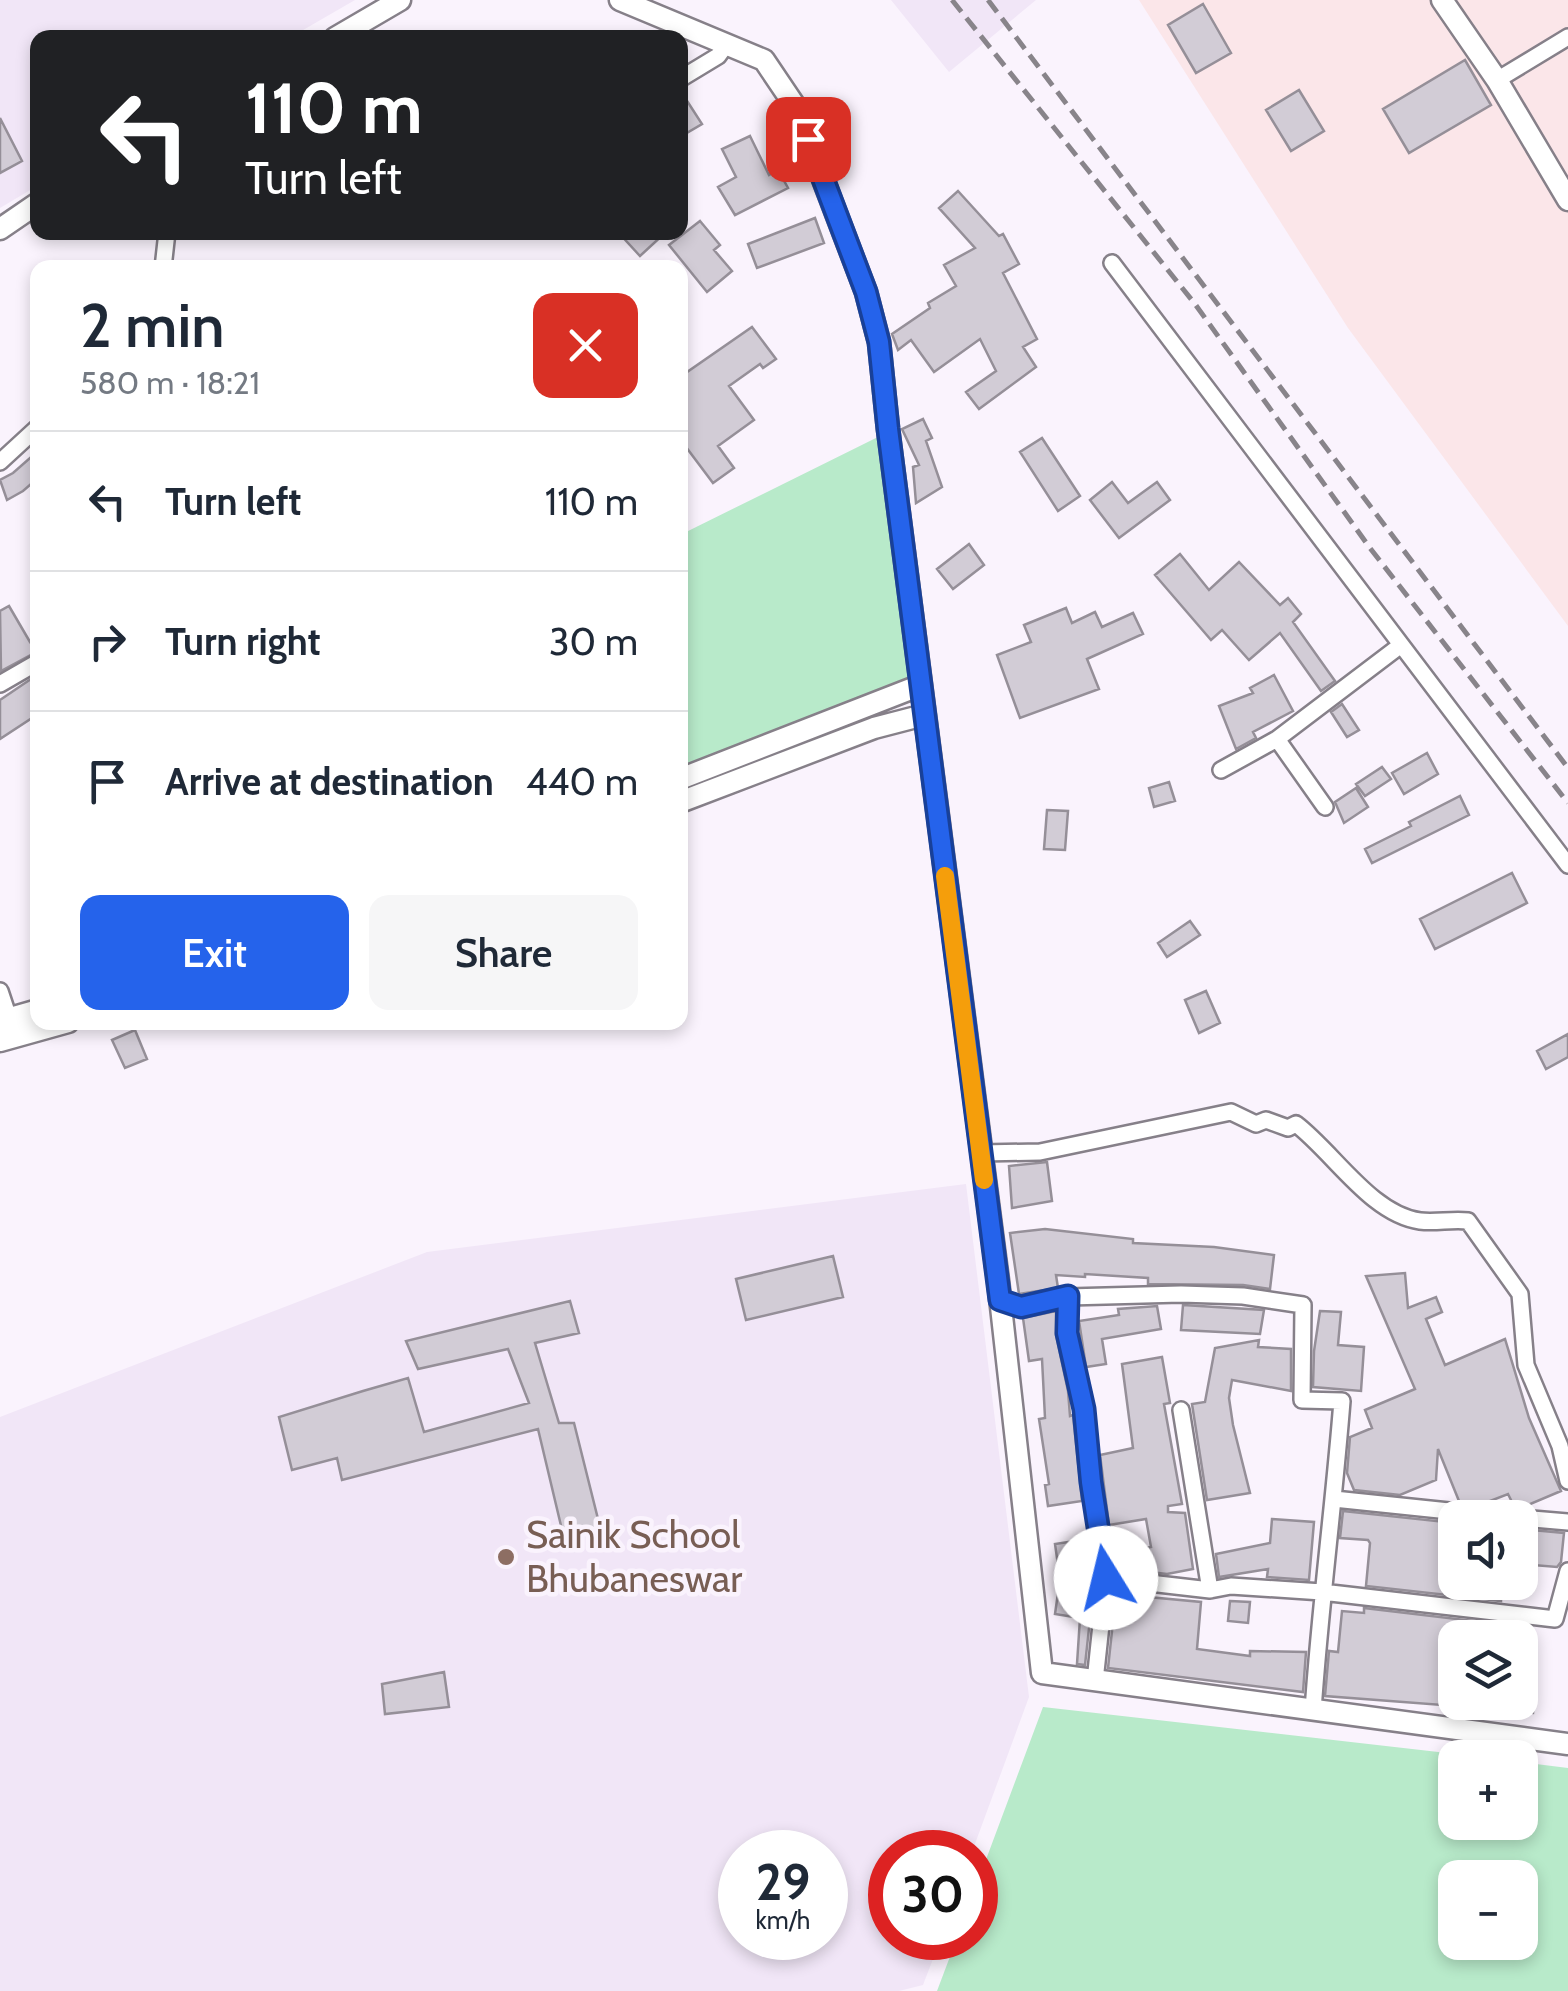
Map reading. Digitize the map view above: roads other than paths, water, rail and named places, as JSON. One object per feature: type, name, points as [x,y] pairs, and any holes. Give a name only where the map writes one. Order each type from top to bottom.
[{"type":"street","points":[[349,30],[400,0]]},
{"type":"street","points":[[620,0],[764,60],[795,106],[866,292],[879,342],[1000,1300],[1042,1673],[1568,1744]]},
{"type":"street","points":[[1442,0],[1497,80],[1568,200]]},
{"type":"street","points":[[1497,80],[1568,36]]},
{"type":"street","points":[[688,74],[718,56],[726,44]]},
{"type":"street","points":[[0,229],[30,208]]},
{"type":"street","points":[[1112,263],[1568,864]]},
{"type":"street","points":[[0,462],[30,434]]},
{"type":"street","points":[[1221,770],[1278,739],[1401,646]]},
{"type":"street","points":[[0,684],[30,667]]},
{"type":"street","points":[[688,776],[920,684]]},
{"type":"street","points":[[688,799],[874,728],[924,715]]},
{"type":"street","points":[[1278,739],[1325,807]]},
{"type":"street","points":[[0,990],[5,1020],[30,1012]]},
{"type":"street","points":[[0,1041],[39,1030]]},
{"type":"street","points":[[981,1153],[1040,1152],[1231,1112],[1256,1124],[1266,1120],[1288,1128],[1296,1124],[1378,1202],[1421,1221],[1448,1218],[1468,1222],[1502,1266],[1520,1294],[1526,1365],[1560,1446],[1568,1481]]},
{"type":"street","points":[[1000,1300],[1021,1307],[1068,1296],[1212,1295],[1303,1305],[1302,1400],[1342,1401],[1314,1711]]},
{"type":"street","points":[[1068,1296],[1067,1333],[1084,1409],[1106,1578],[1095,1681]]},
{"type":"street","points":[[1181,1410],[1210,1590]]},
{"type":"street","points":[[1334,1499],[1438,1510]]},
{"type":"street","points":[[1538,1520],[1568,1522]]},
{"type":"street","points":[[1106,1578],[1210,1590],[1231,1586],[1322,1592],[1554,1619],[1568,1571]]},
{"type":"railway","points":[[952,0],[1195,304],[1370,548],[1568,803]]},
{"type":"railway","points":[[988,0],[1568,768]]},
{"type":"place","name":"Sainik School Bhubaneswar","points":[[506,1557]]}]
